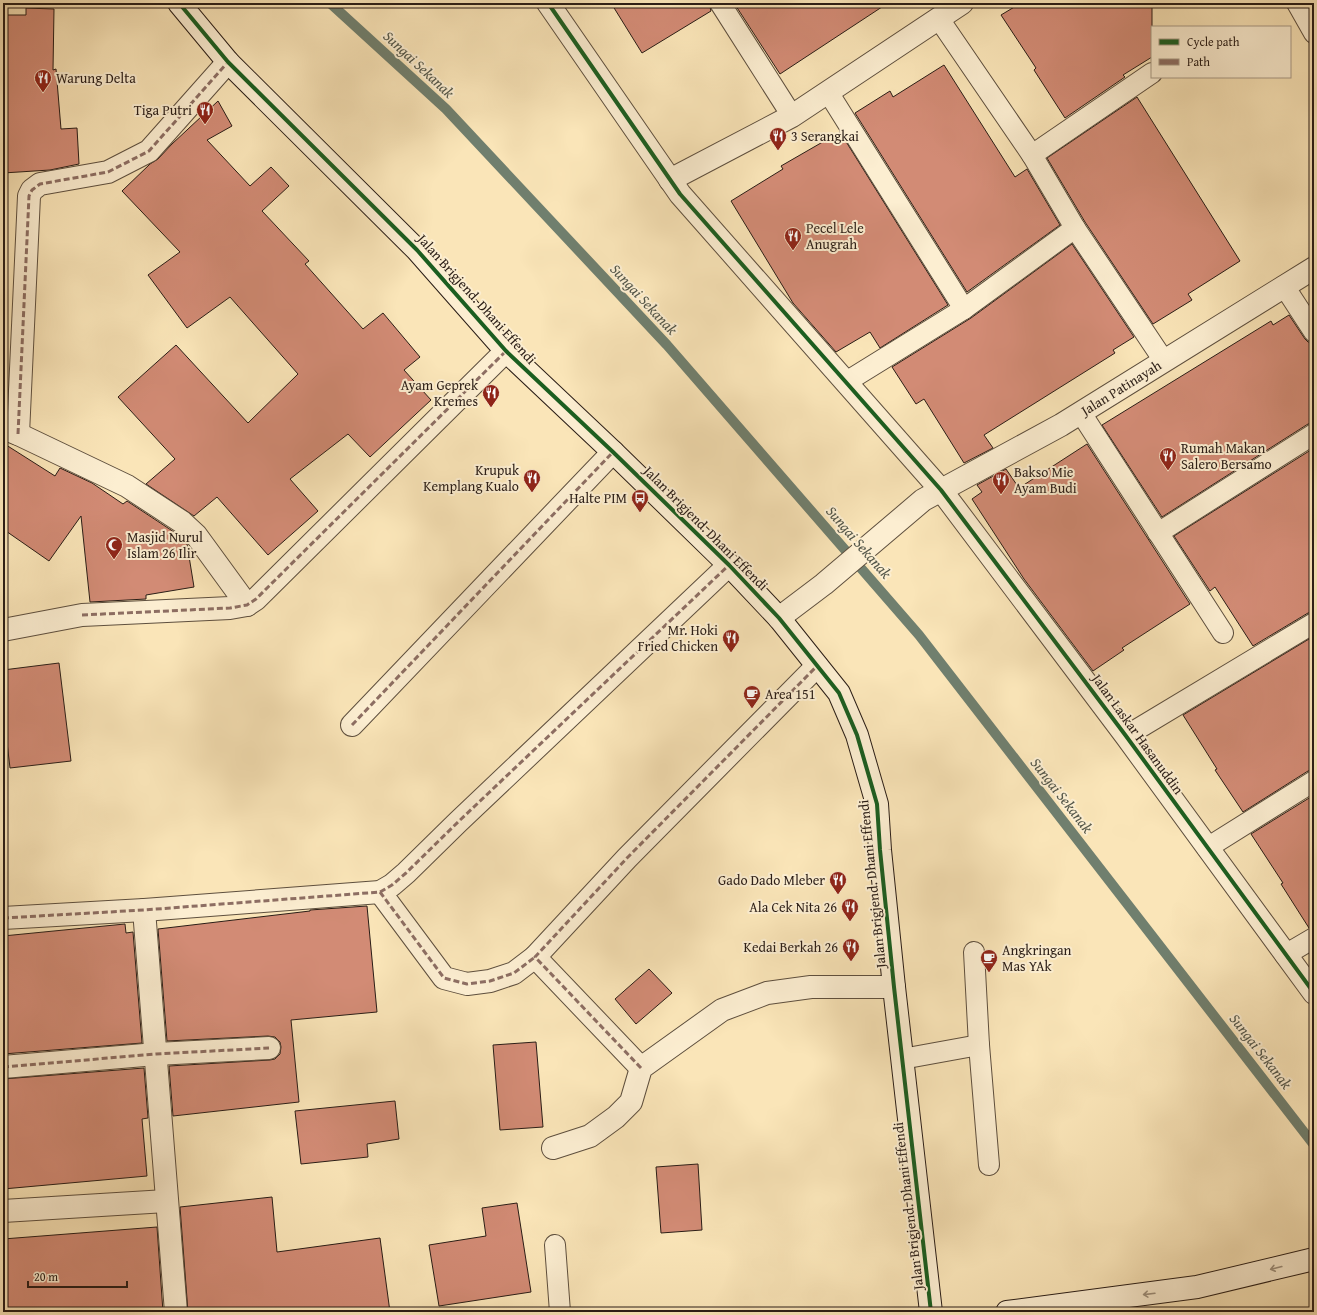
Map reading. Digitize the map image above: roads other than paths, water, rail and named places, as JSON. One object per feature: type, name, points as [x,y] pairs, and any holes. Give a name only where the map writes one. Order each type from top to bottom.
[{"type":"street","name":"Jalan Brigjend. Dhani Effendi","points":[[179,3],[228,62],[417,250],[506,351],[614,452],[729,565],[780,618],[839,693],[858,734],[877,804],[880,850],[894,987],[931,1312]]},
{"type":"street","name":"Jalan Laskar Hasanuddin","points":[[548,3],[680,194],[846,382],[932,495],[1126,736],[1314,993]]},
{"type":"street","points":[[670,180],[792,116],[962,3]]},
{"type":"street","points":[[228,62],[149,151],[108,172],[40,184],[32,190],[29,196],[11,431],[127,486],[182,522],[196,535],[248,605]]},
{"type":"street","name":"Jalan Patinayah","points":[[780,618],[932,495],[1061,425],[1314,268]]},
{"type":"street","points":[[3,630],[82,615],[230,608],[248,605],[262,594],[506,351]]},
{"type":"street","points":[[352,725],[614,452]]},
{"type":"street","points":[[3,918],[144,910],[380,892],[406,874],[458,822],[729,565]]},
{"type":"street","points":[[380,892],[444,978],[467,984],[490,981],[514,973],[535,957],[633,853],[817,666]]},
{"type":"street","points":[[144,910],[176,1312]]},
{"type":"street","points":[[535,957],[641,1068]]},
{"type":"street","points":[[553,1148],[590,1136],[616,1116],[631,1102],[641,1068],[722,1010],[767,993],[811,987],[894,987]]},
{"type":"street","points":[[3,1067],[156,1054],[269,1048]]},
{"type":"street","points":[[3,1211],[166,1201]]},
{"type":"street","points":[[1007,1312],[1197,1287],[1311,1265]]},
{"type":"lane","points":[[720,3],[792,116]]},
{"type":"lane","points":[[1297,3],[1314,32]]},
{"type":"lane","points":[[939,18],[1032,155],[1075,228],[1164,361]]},
{"type":"lane","points":[[1032,155],[1151,74]]},
{"type":"lane","points":[[828,92],[964,309]]},
{"type":"lane","points":[[846,382],[964,309],[1075,228]]},
{"type":"lane","points":[[1284,286],[1314,332]]},
{"type":"lane","points":[[1081,413],[1223,633]]},
{"type":"lane","points":[[1158,533],[1314,434]]},
{"type":"lane","points":[[1126,736],[1314,623]]},
{"type":"lane","points":[[1207,848],[1314,781]]},
{"type":"lane","points":[[1285,955],[1314,938]]},
{"type":"lane","points":[[974,952],[979,1045],[989,1165]]},
{"type":"lane","points":[[902,1059],[979,1045]]},
{"type":"lane","points":[[555,1245],[560,1312]]},
{"type":"waterway","name":"Sungai Sekanak","points":[[330,3],[446,109],[667,345],[919,635],[1314,1145]]},
{"type":"place","name":"Warung Delta","points":[[43,93]]},
{"type":"place","name":"Tiga Putri","points":[[205,125]]},
{"type":"place","name":"3 Serangkai","points":[[778,151]]},
{"type":"place","name":"Pecel Lele Anugrah","points":[[793,251]]},
{"type":"place","name":"Ayam Geprek Kremes","points":[[491,408]]},
{"type":"place","name":"Rumah Makan Salero Bersamo","points":[[1168,471]]},
{"type":"place","name":"Krupuk Kemplang Kualo","points":[[532,493]]},
{"type":"place","name":"Bakso Mie Ayam Budi","points":[[1001,495]]},
{"type":"place","name":"Halte PIM","points":[[640,513]]},
{"type":"place","name":"Masjid Nurul Islam 26 Ilir","points":[[114,560]]},
{"type":"place","name":"Mr. Hoki Fried Chicken","points":[[731,653]]},
{"type":"place","name":"Area 151","points":[[752,709]]},
{"type":"place","name":"Gado Dado Mleber","points":[[838,895]]},
{"type":"place","name":"Ala Cek Nita 26","points":[[850,922]]},
{"type":"place","name":"Kedai Berkah 26","points":[[851,962]]},
{"type":"place","name":"Angkringan Mas YAk","points":[[989,973]]}]
